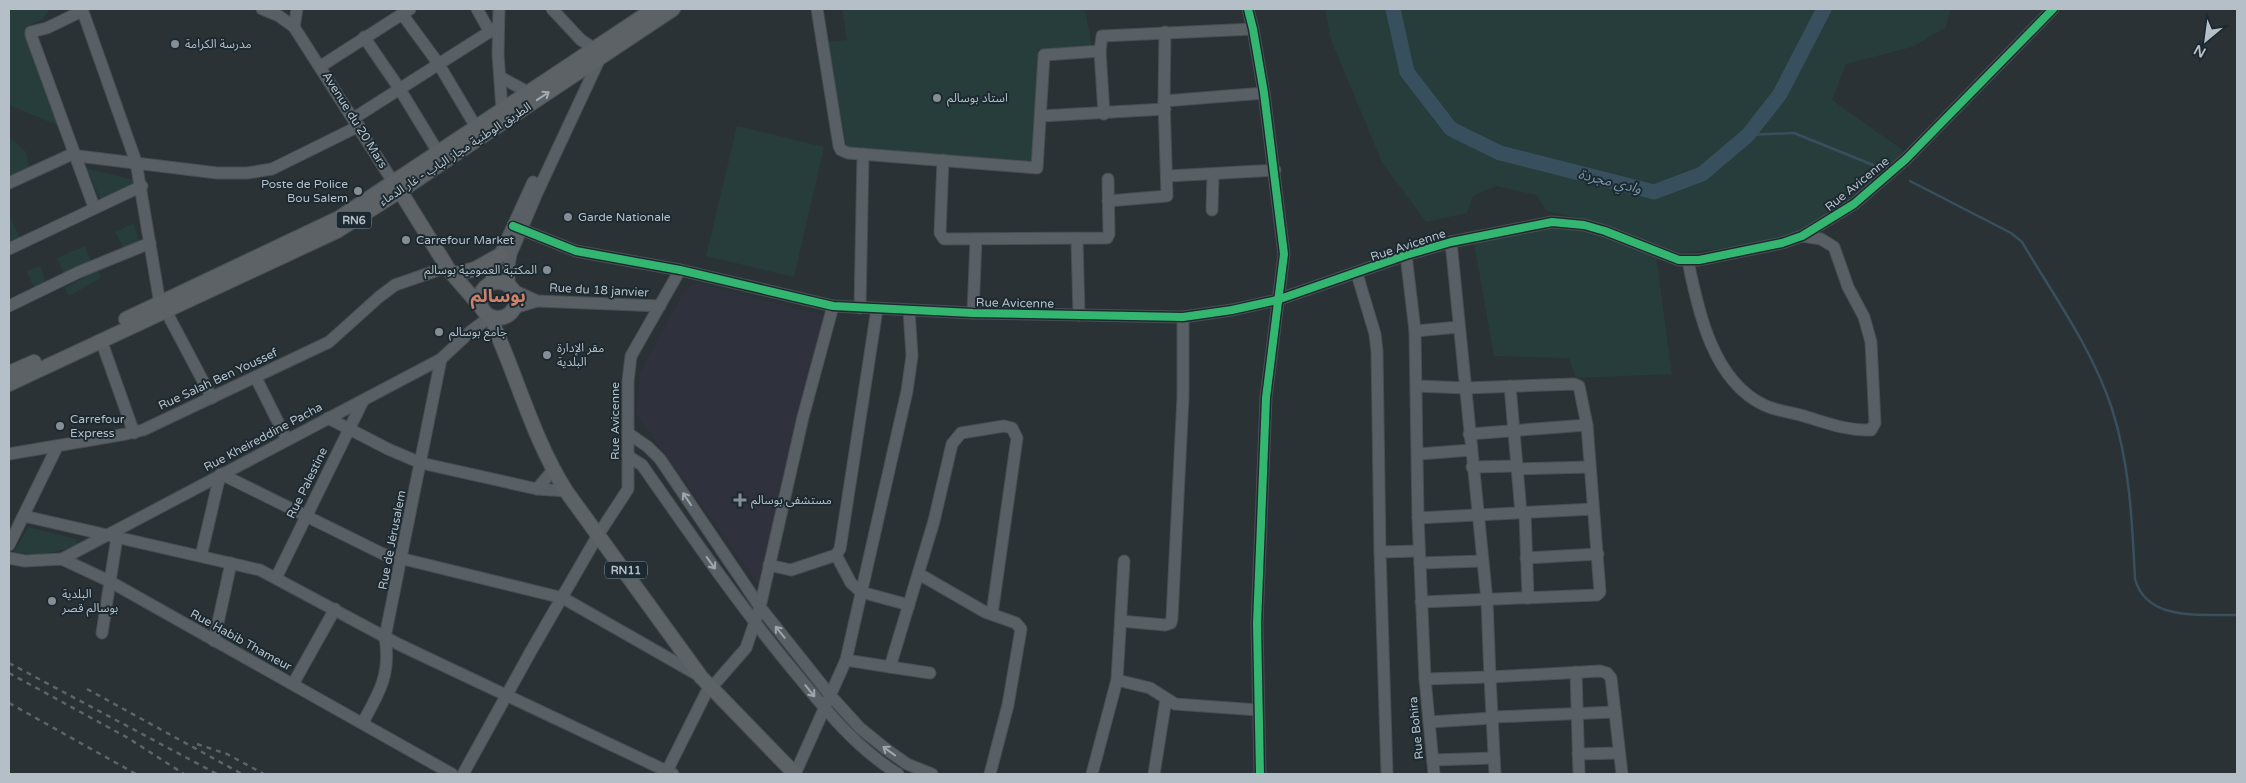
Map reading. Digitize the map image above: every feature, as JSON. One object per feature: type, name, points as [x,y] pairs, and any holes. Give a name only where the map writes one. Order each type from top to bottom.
[{"type":"main road","name":"الطريق الوطنية مجاز الباب - غار الدماء","points":[[9,373],[337,231],[438,152],[528,92],[591,58],[654,9]]},
{"type":"main road","name":"الطريق الوطنية مجاز الباب - غار الدماء","points":[[396,186],[591,58],[673,9]]},
{"type":"main road","name":"Avenue du 20 Mars","points":[[396,186],[451,271],[494,313]]},
{"type":"main road","points":[[451,271],[475,269],[500,255]]},
{"type":"main road","points":[[451,271],[489,284],[504,283],[511,289]]},
{"type":"main road","name":"RN11","points":[[489,284],[480,297],[494,313],[500,339],[532,424],[552,470],[708,683],[795,774]]},
{"type":"main road","name":"RN11","points":[[494,313],[515,296],[511,289]]},
{"type":"main road","name":"الطريق الوطنية مجاز الباب - غار الدماء","points":[[9,384],[101,340],[164,306]]},
{"type":"street","name":"Avenue du 20 Mars","points":[[262,9],[279,16],[294,27],[321,66],[396,186]]},
{"type":"street","points":[[294,27],[296,9]]},
{"type":"street","points":[[477,9],[493,29]]},
{"type":"street","points":[[499,9],[493,29],[500,77],[502,109]]},
{"type":"street","points":[[489,284],[500,255],[517,228],[591,58],[581,40],[552,9]]},
{"type":"street","points":[[817,9],[839,146],[844,152],[1038,168],[1045,53],[1100,51]]},
{"type":"street","points":[[1248,9],[1264,93],[1284,254],[1266,398],[1257,624],[1260,774]]},
{"type":"street","name":"Rue Avicenne","points":[[463,774],[598,535],[628,489],[628,381],[631,356],[635,345],[680,270],[833,306],[973,313],[1182,317],[1232,310],[1277,300],[1357,274],[1406,255],[1451,242],[1536,223],[1569,222],[1606,231],[1679,260],[1688,261],[1782,242],[1802,236],[1854,204],[1881,182],[2053,9]]},
{"type":"street","points":[[94,207],[31,32],[47,28],[82,10],[136,162],[142,186],[150,243],[164,306],[212,398]]},
{"type":"street","points":[[321,66],[406,12],[476,126]]},
{"type":"street","points":[[9,183],[64,157],[75,156],[217,173],[247,173],[272,169],[356,122],[399,88],[493,29]]},
{"type":"street","points":[[1104,114],[1100,51],[1102,36],[1253,29]]},
{"type":"street","points":[[1108,201],[1166,197],[1168,194],[1165,105],[1166,32]]},
{"type":"street","points":[[364,37],[399,88],[438,152]]},
{"type":"street","points":[[500,77],[528,92]]},
{"type":"street","points":[[1041,116],[1104,114],[1264,93]]},
{"type":"street","points":[[860,308],[863,154]]},
{"type":"street","points":[[943,160],[940,236],[944,239],[1077,240],[1107,238],[1108,179]]},
{"type":"street","points":[[1168,176],[1275,170]]},
{"type":"street","points":[[1212,210],[1213,174]]},
{"type":"street","points":[[9,249],[94,207],[142,186]]},
{"type":"street","points":[[517,228],[576,251],[680,270]]},
{"type":"street","points":[[517,228],[509,262],[511,289],[537,301]]},
{"type":"street","points":[[1688,261],[1702,318],[1720,362],[1743,390],[1769,407],[1834,427],[1871,430],[1875,419],[1871,342],[1866,324],[1848,287],[1834,247],[1821,239],[1802,236]]},
{"type":"street","points":[[973,313],[976,240]]},
{"type":"street","points":[[1077,240],[1079,315]]},
{"type":"street","points":[[1451,242],[1486,601],[1495,774]]},
{"type":"street","points":[[9,306],[79,272],[150,243]]},
{"type":"street","name":"Rue Bohira","points":[[1406,255],[1415,331],[1421,602],[1425,679],[1434,774]]},
{"type":"street","name":"Rue Salah Ben Youssef","points":[[9,454],[134,433],[256,378],[329,342],[395,285],[441,271],[451,271]]},
{"type":"street","points":[[1357,274],[1375,334],[1377,351],[1380,552],[1387,774]]},
{"type":"street","points":[[494,313],[537,301]]},
{"type":"street","name":"Rue du 18 janvier","points":[[537,301],[660,306]]},
{"type":"street","points":[[24,516],[260,570],[335,609],[385,638],[670,773],[708,683],[746,648],[760,607],[803,417],[833,306]]},
{"type":"street","points":[[769,565],[791,570],[836,556],[840,549],[877,309]]},
{"type":"street","points":[[795,774],[846,660],[907,391],[912,356],[909,310]]},
{"type":"street","name":"Rue Kheireddine Pacha","points":[[62,559],[111,536],[220,474],[364,401],[441,359],[494,313]]},
{"type":"street","points":[[1121,621],[1165,625],[1171,622],[1172,618],[1183,397],[1182,317]]},
{"type":"street","points":[[1415,331],[1459,327]]},
{"type":"street","points":[[101,340],[134,433]]},
{"type":"street","name":"Rue de Jérusalem","points":[[363,722],[384,680],[389,658],[385,638],[403,560],[441,359]]},
{"type":"street","points":[[256,378],[287,440]]},
{"type":"street","points":[[1417,386],[1465,388],[1577,385],[1580,389],[1586,425],[1598,554],[1599,594],[1486,601],[1421,602]]},
{"type":"street","points":[[1510,386],[1523,513],[1528,598]]},
{"type":"street","name":"Rue Palestine","points":[[276,578],[364,401]]},
{"type":"street","points":[[328,418],[348,430],[421,463],[537,489],[566,491]]},
{"type":"street","points":[[1469,434],[1586,425]]},
{"type":"street","points":[[890,668],[934,521],[952,444],[961,433],[1004,426],[1012,428],[1017,438],[992,614]]},
{"type":"street","points":[[628,433],[648,447],[660,459],[760,607],[830,695],[860,728],[886,749],[907,764],[932,774]]},
{"type":"street","points":[[9,545],[57,447]]},
{"type":"street","points":[[1419,454],[1471,450]]},
{"type":"street","points":[[628,456],[642,465],[754,623],[824,708],[852,739],[878,762],[898,774]]},
{"type":"street","points":[[1472,467],[1589,467]]},
{"type":"street","points":[[537,489],[552,470]]},
{"type":"street","points":[[201,556],[220,474],[358,543],[403,560],[563,598],[708,683]]},
{"type":"street","points":[[1418,518],[1593,509]]},
{"type":"street","points":[[102,633],[109,581],[111,536]]},
{"type":"street","points":[[1380,552],[1482,561]]},
{"type":"street","points":[[1526,558],[1598,554]]},
{"type":"street","points":[[836,556],[851,583],[861,592],[909,605]]},
{"type":"street","name":"Rue Habib Thameur","points":[[9,558],[26,561],[62,559],[109,581],[363,722],[452,774]]},
{"type":"street","points":[[1092,774],[1117,680],[1124,561]]},
{"type":"street","points":[[214,640],[231,563]]},
{"type":"street","points":[[919,574],[992,614],[1016,623],[1021,629],[1008,705],[990,774]]},
{"type":"street","points":[[293,684],[335,609]]},
{"type":"street","points":[[846,660],[930,673]]},
{"type":"street","points":[[1425,679],[1600,671],[1609,675],[1622,774]]},
{"type":"street","points":[[1576,672],[1579,774]]},
{"type":"street","points":[[1117,680],[1150,688],[1175,704],[1258,710]]},
{"type":"street","points":[[1154,774],[1166,699]]},
{"type":"street","points":[[1429,722],[1615,712]]},
{"type":"street","points":[[1578,754],[1619,754]]},
{"type":"street","points":[[1433,760],[1494,758]]},
{"type":"shaded area","name":"مستشفى بوسالم","points":[[695,283],[831,317],[759,586],[636,414],[640,372],[685,290]]},
{"type":"green space","points":[[9,9],[50,9],[43,19],[26,27],[28,39],[59,126],[9,105]]},
{"type":"green space","name":"استاد بوسالم","points":[[842,9],[1085,9],[1092,47],[1038,50],[1033,163],[847,150],[828,42],[847,40]]},
{"type":"green space","points":[[1325,9],[1951,9],[1945,28],[1912,47],[1846,64],[1832,100],[1904,151],[1869,187],[1824,218],[1794,234],[1734,247],[1681,253],[1593,221],[1547,211],[1536,195],[1496,186],[1473,196],[1467,213],[1426,222],[1382,162],[1331,40]]},
{"type":"green space","points":[[737,126],[824,147],[794,277],[706,256]]},
{"type":"green space","points":[[9,137],[26,152],[29,168],[9,177]]},
{"type":"green space","points":[[86,168],[133,180],[135,186],[102,202]]},
{"type":"green space","points":[[9,218],[20,238],[9,243]]},
{"type":"green space","points":[[134,223],[139,241],[124,249],[115,232]]},
{"type":"green space","points":[[1552,227],[1594,233],[1656,256],[1672,374],[1576,378],[1569,358],[1494,356],[1474,243]]},
{"type":"green space","points":[[85,246],[92,264],[65,276],[57,258]]},
{"type":"green space","points":[[40,266],[47,285],[36,291],[26,271]]},
{"type":"green space","points":[[98,270],[101,278],[69,296],[65,288]]},
{"type":"green space","points":[[28,527],[76,539],[77,545],[46,553],[14,552]]},
{"type":"waterway","name":"وادي مجردة","points":[[1393,9],[1407,72],[1451,129],[1500,153],[1654,192],[1702,174],[1748,135],[1780,94],[1824,9]]},
{"type":"waterway","points":[[1748,135],[1794,133],[1883,169]]},
{"type":"waterway","points":[[1910,181],[2011,233],[2022,242],[2084,344],[2104,387],[2123,451],[2129,493],[2135,579],[2141,593],[2151,603],[2177,613],[2237,615]]},
{"type":"railway","points":[[9,663],[217,774]]},
{"type":"railway","points":[[9,673],[128,738],[184,774]]},
{"type":"railway","points":[[87,689],[242,774]]},
{"type":"railway","points":[[9,703],[136,774]]},
{"type":"railway","points":[[197,744],[227,754],[264,774]]},
{"type":"cycle path","points":[[1248,9],[1264,93],[1284,254],[1266,398],[1257,624],[1260,774]]},
{"type":"cycle path","points":[[513,226],[576,251],[680,270],[833,306],[973,313],[1183,317],[1232,310],[1277,300],[1406,255],[1451,242],[1552,222],[1584,225],[1605,231],[1679,260],[1699,260],[1782,243],[1802,236],[1854,204],[1906,159],[2053,9]]},
{"type":"place","name":"مدرسة الكرامة","points":[[175,44]]},
{"type":"place","name":"استاد بوسالم","points":[[937,98]]},
{"type":"place","name":"Poste de Police Bou Salem","points":[[358,191]]},
{"type":"place","name":"Garde Nationale","points":[[568,217]]},
{"type":"place","name":"Carrefour Market","points":[[406,240]]},
{"type":"place","name":"المكتبة العمومية بوسالم","points":[[547,270]]},
{"type":"place","name":"جامع بوسالم","points":[[439,332]]},
{"type":"place","name":"مقر الإدارة البلدية","points":[[547,355]]},
{"type":"place","name":"Carrefour Express","points":[[60,426]]},
{"type":"place","name":"مستشفى بوسالم","points":[[740,500]]},
{"type":"place","name":"البلدية بوسالم قصر","points":[[52,601]]},
{"type":"district","name":"بوسالم","points":[[498,296]]}]
